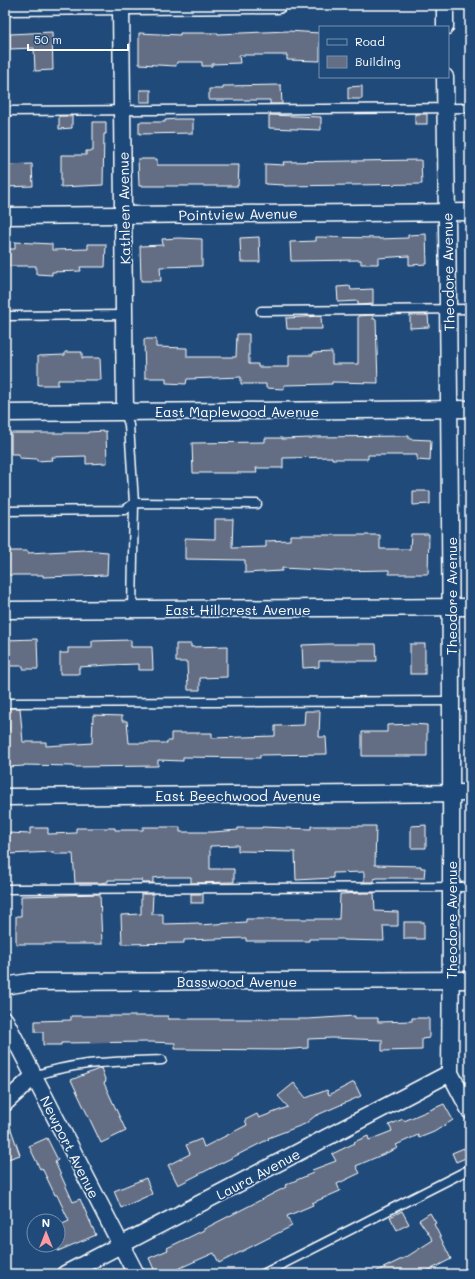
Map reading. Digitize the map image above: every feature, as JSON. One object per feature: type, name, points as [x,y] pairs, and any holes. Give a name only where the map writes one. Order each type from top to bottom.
[{"type":"street","points":[[5,7],[278,5]]},
{"type":"street","points":[[444,5],[445,26]]},
{"type":"street","name":"Kathleen Avenue","points":[[121,6],[125,216],[125,412]]},
{"type":"street","name":"Theodore Avenue","points":[[446,78],[447,212],[450,310],[449,409],[452,793],[450,1073],[470,1111]]},
{"type":"street","name":"Pointview Avenue","points":[[5,216],[470,212]]},
{"type":"street","name":"East Maplewood Avenue","points":[[5,413],[470,409]]},
{"type":"street","name":"East Hillcrest Avenue","points":[[5,610],[470,607]]},
{"type":"street","name":"East Beechwood Avenue","points":[[5,797],[470,793]]},
{"type":"street","name":"Basswood Avenue","points":[[5,986],[29,982],[470,980]]},
{"type":"street","name":"Newport Avenue","points":[[5,1020],[120,1246],[136,1274]]},
{"type":"street","name":"Laura Avenue","points":[[65,1274],[450,1073]]},
{"type":"street","points":[[5,1103],[34,1076]]},
{"type":"lane","points":[[5,111],[470,108]]},
{"type":"lane","points":[[261,311],[470,309]]},
{"type":"lane","points":[[5,316],[125,315]]},
{"type":"lane","points":[[125,412],[129,425],[134,504],[132,609]]},
{"type":"lane","points":[[5,511],[125,510],[134,504],[257,504]]},
{"type":"lane","points":[[5,703],[451,700]]},
{"type":"lane","points":[[5,889],[470,887]]},
{"type":"lane","points":[[34,1076],[59,1068],[92,1063],[162,1060]]},
{"type":"lane","points":[[263,1274],[470,1169]]},
{"type":"building","points":[[288,31],[319,33],[319,61],[287,60],[287,55],[239,55],[240,63],[212,64],[212,66],[202,66],[202,62],[177,62],[176,66],[139,64],[139,33],[180,35],[180,33],[218,34]]},
{"type":"building","points":[[52,32],[53,70],[35,71],[34,48],[10,49],[10,34]]},
{"type":"building","points":[[281,85],[282,104],[270,104],[270,100],[209,100],[209,89],[223,89],[223,86]]},
{"type":"building","points":[[362,86],[362,99],[348,99],[348,87]]},
{"type":"building","points":[[140,90],[151,90],[151,102],[140,102]]},
{"type":"building","points":[[415,114],[427,114],[427,124],[415,124]]},
{"type":"building","points":[[269,115],[321,117],[321,130],[269,128]]},
{"type":"building","points":[[59,116],[72,116],[72,128],[59,129]]},
{"type":"building","points":[[193,119],[193,133],[139,134],[139,122],[165,122],[165,120]]},
{"type":"building","points":[[93,122],[106,122],[106,134],[104,134],[103,185],[61,187],[61,155],[86,155],[86,151],[93,151]]},
{"type":"building","points":[[138,159],[157,159],[157,165],[239,165],[238,186],[139,186]]},
{"type":"building","points":[[421,160],[422,184],[284,186],[265,184],[265,164],[284,165],[283,162]]},
{"type":"building","points":[[32,164],[33,186],[5,187],[5,165]]},
{"type":"building","points":[[426,234],[427,264],[409,265],[409,256],[378,258],[378,264],[361,264],[361,260],[291,261],[290,242],[316,241],[316,237],[379,239],[408,238],[408,235]]},
{"type":"building","points":[[259,237],[260,262],[241,262],[240,238]]},
{"type":"building","points":[[162,239],[202,239],[202,266],[160,267],[161,281],[141,281],[140,246],[163,245]]},
{"type":"building","points":[[15,242],[52,244],[52,250],[88,249],[88,244],[106,244],[105,267],[80,267],[81,271],[52,272],[52,275],[36,274],[36,266],[5,266],[5,249],[15,249]]},
{"type":"building","points":[[350,286],[351,290],[373,289],[373,304],[358,305],[358,301],[338,302],[337,287]]},
{"type":"building","points":[[373,315],[373,319],[376,319],[378,383],[332,382],[332,384],[284,385],[284,389],[266,388],[266,384],[241,384],[241,377],[187,379],[186,384],[166,383],[166,378],[145,378],[144,339],[156,339],[156,347],[187,348],[187,357],[236,357],[237,334],[249,334],[249,364],[258,364],[258,367],[289,367],[289,355],[313,355],[313,353],[332,352],[332,364],[358,364],[358,316]]},
{"type":"building","points":[[410,315],[428,315],[429,327],[410,328]]},
{"type":"building","points":[[321,316],[322,329],[287,329],[286,318]]},
{"type":"building","points":[[65,352],[82,352],[82,358],[100,358],[101,380],[58,380],[58,385],[38,385],[38,356],[65,355]]},
{"type":"building","points":[[106,431],[107,463],[86,464],[86,456],[52,457],[53,460],[37,461],[37,459],[19,458],[19,454],[11,454],[11,433],[88,433]]},
{"type":"building","points":[[409,436],[409,439],[431,440],[430,461],[417,460],[417,455],[368,455],[368,459],[332,459],[332,457],[283,458],[283,468],[256,468],[257,473],[193,473],[192,443],[265,442],[265,438],[282,439],[312,437]]},
{"type":"building","points":[[413,491],[430,491],[430,504],[413,505]]},
{"type":"building","points":[[215,519],[233,519],[232,548],[266,547],[266,541],[290,540],[290,535],[380,535],[380,549],[410,549],[411,534],[429,534],[428,574],[389,574],[389,570],[338,571],[282,568],[282,571],[245,573],[245,560],[185,559],[185,538],[215,539]]},
{"type":"building","points":[[84,550],[108,552],[107,575],[43,577],[43,575],[5,575],[5,551],[28,551],[28,553]]},
{"type":"building","points":[[37,639],[38,669],[23,669],[23,666],[5,666],[5,640]]},
{"type":"building","points":[[131,640],[131,647],[152,647],[153,670],[139,670],[139,664],[109,665],[79,667],[79,674],[60,674],[60,653],[68,653],[68,648],[92,648],[92,641]]},
{"type":"building","points":[[176,644],[191,644],[191,647],[227,646],[227,677],[200,678],[200,690],[188,690],[187,662],[176,662]]},
{"type":"building","points":[[376,644],[377,661],[319,661],[319,667],[303,668],[302,645]]},
{"type":"building","points":[[410,644],[425,644],[425,674],[410,674]]},
{"type":"building","points":[[8,708],[20,708],[23,742],[46,742],[46,746],[92,743],[93,715],[122,716],[122,721],[127,721],[129,743],[167,743],[167,741],[171,741],[171,733],[212,733],[212,738],[275,736],[275,726],[304,725],[305,711],[320,711],[319,737],[326,737],[327,754],[260,755],[260,758],[183,757],[183,761],[158,760],[158,766],[73,767],[24,765],[7,767],[6,730],[9,730]]},
{"type":"building","points":[[387,725],[427,725],[427,756],[362,756],[362,732],[387,732]]},
{"type":"building","points":[[426,825],[426,848],[411,848],[411,826]]},
{"type":"building","points":[[311,826],[376,826],[375,865],[421,866],[421,868],[425,868],[424,878],[377,878],[374,879],[374,882],[364,882],[364,872],[333,873],[333,878],[296,880],[295,852],[238,851],[238,845],[210,846],[210,869],[234,869],[234,882],[191,883],[191,877],[163,877],[153,878],[153,883],[142,883],[142,880],[108,880],[108,882],[100,883],[75,883],[73,854],[54,854],[54,852],[8,854],[9,833],[30,834],[30,828],[48,828],[48,834],[76,833],[76,828],[143,830],[143,827],[180,827],[180,832],[213,832],[238,830],[238,828],[262,827],[311,829]]},
{"type":"building","points":[[374,893],[375,911],[398,912],[398,926],[383,926],[384,941],[309,939],[309,941],[246,941],[246,938],[184,940],[184,943],[122,944],[121,915],[141,914],[141,894],[153,894],[152,914],[163,914],[163,924],[199,923],[199,925],[246,922],[246,919],[339,919],[340,894]]},
{"type":"building","points":[[100,894],[102,944],[16,944],[16,916],[21,916],[21,896]]},
{"type":"building","points":[[191,894],[203,894],[203,903],[191,903]]},
{"type":"building","points":[[404,922],[424,922],[424,939],[404,939]]},
{"type":"building","points":[[71,1016],[168,1016],[168,1019],[308,1019],[355,1016],[355,1018],[378,1018],[378,1022],[412,1021],[412,1018],[429,1018],[429,1038],[422,1039],[422,1050],[382,1051],[382,1040],[332,1038],[308,1039],[308,1048],[279,1050],[175,1049],[175,1043],[151,1042],[61,1043],[61,1045],[43,1045],[43,1032],[35,1032],[35,1021],[71,1020]]},
{"type":"building","points":[[101,1068],[106,1082],[104,1083],[126,1131],[101,1143],[71,1080]]},
{"type":"building","points":[[354,1082],[361,1096],[315,1116],[305,1124],[268,1138],[269,1139],[178,1185],[168,1165],[190,1154],[186,1145],[201,1139],[204,1147],[247,1125],[245,1120],[257,1114],[259,1118],[288,1107],[278,1096],[294,1083],[306,1098],[327,1090],[329,1095]]},
{"type":"building","points":[[444,1104],[453,1120],[434,1132],[419,1138],[418,1135],[396,1145],[398,1148],[356,1166],[360,1173],[337,1184],[340,1191],[287,1216],[292,1226],[219,1263],[214,1253],[166,1274],[156,1274],[149,1258],[168,1250],[167,1248],[286,1187],[285,1185],[313,1173],[312,1170],[336,1161],[332,1154],[355,1143],[354,1142],[368,1136],[369,1140],[392,1131],[389,1125],[403,1119],[404,1121]]},
{"type":"building","points":[[7,1118],[20,1155],[5,1160],[5,1119]]},
{"type":"building","points":[[47,1138],[58,1160],[55,1162],[73,1202],[80,1199],[96,1235],[66,1248],[66,1222],[69,1221],[57,1195],[55,1195],[42,1168],[40,1169],[29,1146]]},
{"type":"building","points":[[464,1148],[468,1157],[456,1162],[452,1153]]},
{"type":"building","points":[[146,1178],[152,1194],[121,1208],[114,1191]]},
{"type":"building","points":[[402,1211],[409,1224],[397,1230],[390,1217]]},
{"type":"building","points":[[430,1213],[436,1223],[434,1224],[451,1259],[422,1274],[371,1274],[408,1256],[433,1240],[419,1220]]}]
